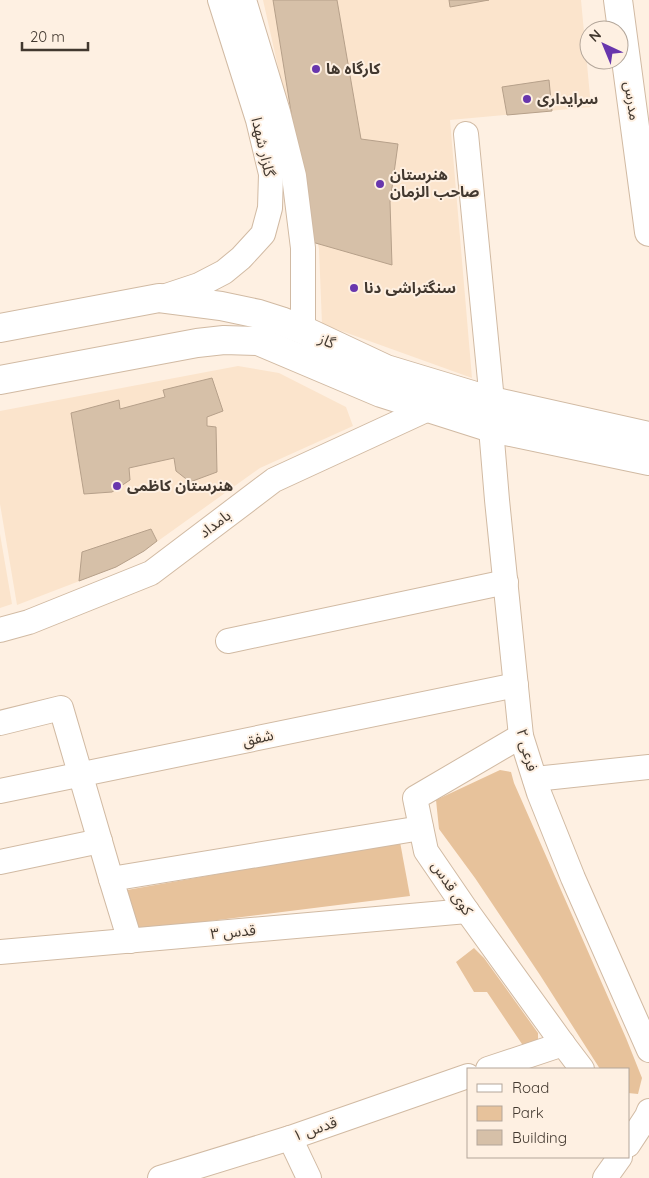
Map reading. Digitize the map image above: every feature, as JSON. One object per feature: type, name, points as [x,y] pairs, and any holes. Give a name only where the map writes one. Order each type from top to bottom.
[{"type":"main road","name":"مدرس","points":[[618,0],[649,232]]},
{"type":"main road","name":"گاز","points":[[0,328],[159,298],[222,306],[260,314],[303,330],[386,369],[618,442],[649,461]]},
{"type":"main road","name":"گاز","points":[[0,380],[198,343],[224,340],[258,341],[381,393],[491,428],[618,442],[649,436]]},
{"type":"street","name":"گلزار شهدا","points":[[220,0],[243,35],[278,112],[294,176],[303,248],[303,330]]},
{"type":"street","name":"گلزار شهدا","points":[[159,298],[199,285],[224,272],[241,258],[263,234],[270,208],[271,174],[258,120],[243,35],[244,0]]},
{"type":"street","points":[[466,134],[492,401]]},
{"type":"street","name":"بامداد","points":[[0,630],[30,622],[151,573],[274,480],[428,409]]},
{"type":"street","name":"فرعی ۲","points":[[491,428],[522,736],[539,793],[573,878],[649,1050]]},
{"type":"street","points":[[228,641],[506,582]]},
{"type":"street","name":"شفق","points":[[0,790],[516,685]]},
{"type":"street","points":[[0,723],[61,708],[130,941]]},
{"type":"street","name":"کوی قدس","points":[[522,736],[415,798],[426,851],[562,1044],[581,1068]]},
{"type":"street","points":[[535,779],[649,767]]},
{"type":"street","points":[[111,879],[421,828]]},
{"type":"street","points":[[0,862],[100,841]]},
{"type":"street","name":"قدس ۳","points":[[0,952],[467,911]]},
{"type":"street","points":[[491,1068],[562,1044]]},
{"type":"street","name":"قدس ۱","points":[[160,1178],[290,1138],[467,1076]]},
{"type":"street","points":[[629,1143],[644,1115]]},
{"type":"street","points":[[290,1138],[309,1178]]},
{"type":"street","points":[[605,1178],[619,1158]]},
{"type":"shaded area","name":"هنرستان صاحب الزمان","points":[[263,0],[581,0],[583,20],[579,20],[579,70],[588,70],[591,107],[450,120],[472,378],[322,324],[319,249]]},
{"type":"shaded area","name":"هنرستان کاظمی","points":[[238,366],[279,373],[346,407],[353,426],[260,468],[144,551],[116,567],[17,605],[0,504],[0,411]]},
{"type":"shaded area","points":[[0,534],[12,604],[0,608]]},
{"type":"green space","points":[[500,770],[511,772],[514,783],[642,1078],[638,1094],[629,1093],[629,1068],[599,1068],[475,878],[439,829],[436,800]]},
{"type":"green space","points":[[400,842],[410,896],[138,930],[127,890]]},
{"type":"green space","points":[[474,948],[484,958],[538,1033],[538,1046],[524,1047],[487,992],[474,992],[456,962]]},
{"type":"building","name":"کارگاه ها","points":[[273,0],[337,0],[361,139],[398,144],[390,202],[392,265],[312,242]]},
{"type":"building","points":[[449,0],[489,0],[450,7]]},
{"type":"building","name":"سرایداری","points":[[549,80],[552,111],[507,115],[502,87]]},
{"type":"building","points":[[212,378],[223,411],[207,417],[207,426],[216,427],[217,472],[190,482],[176,471],[174,458],[129,468],[130,480],[112,492],[84,494],[71,413],[119,400],[120,409],[165,397],[163,390]]},
{"type":"building","points":[[151,529],[157,541],[144,551],[116,567],[79,581],[82,552]]},
{"type":"place","name":"کارگاه ها","points":[[316,69]]},
{"type":"place","name":"سرایداری","points":[[527,99]]},
{"type":"place","name":"هنرستان صاحب الزمان","points":[[380,184]]},
{"type":"place","name":"سنگتراشی دنا","points":[[354,288]]},
{"type":"place","name":"هنرستان کاظمی","points":[[117,486]]}]
